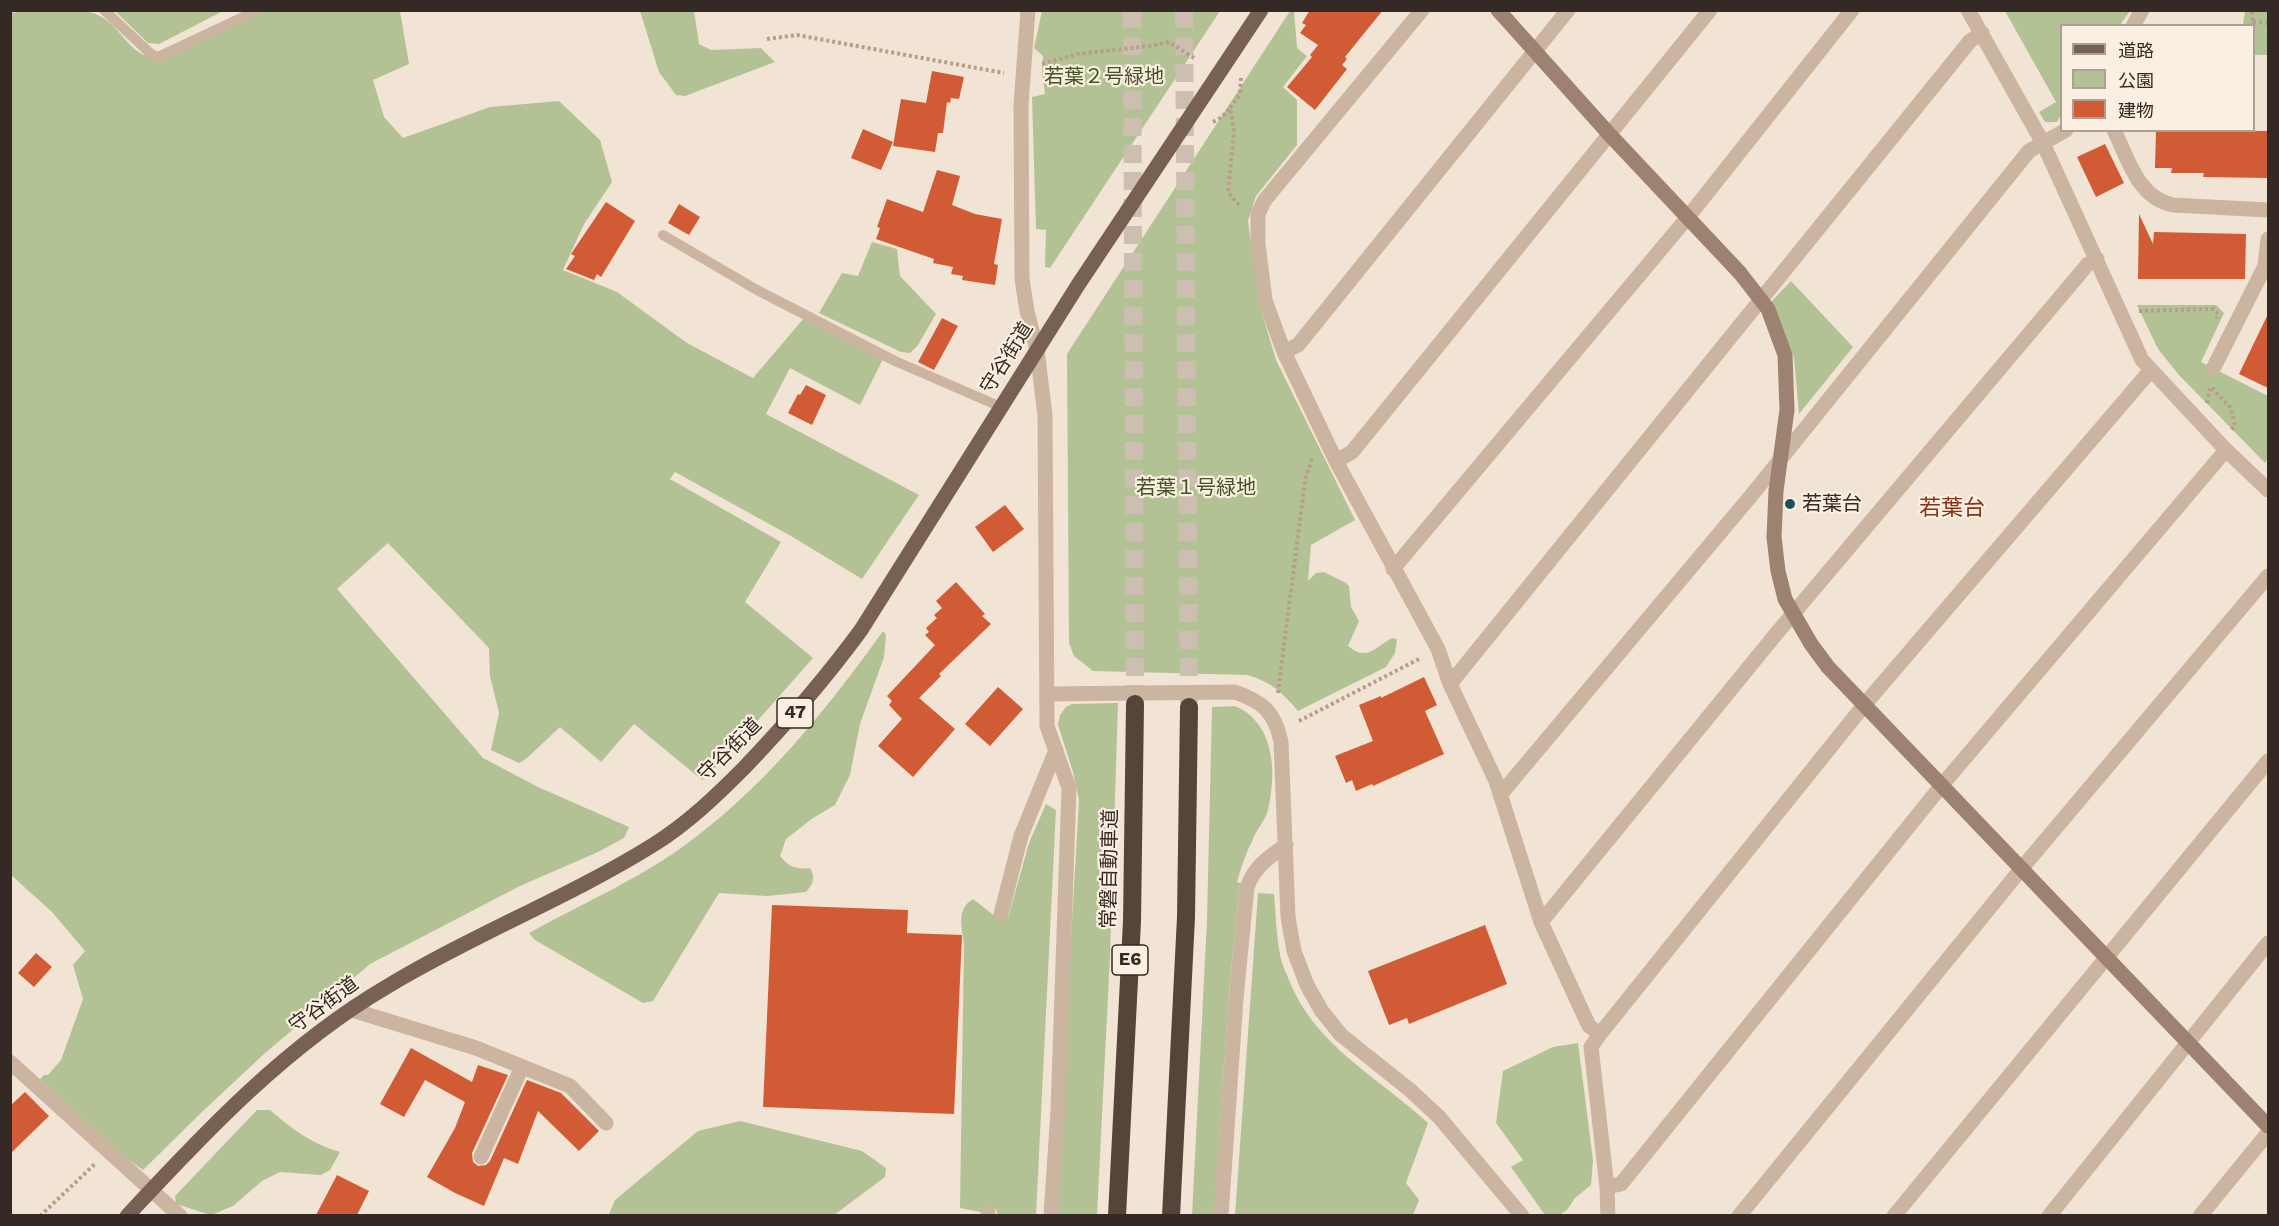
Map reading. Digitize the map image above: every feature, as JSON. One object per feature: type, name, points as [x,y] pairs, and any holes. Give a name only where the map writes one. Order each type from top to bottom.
[{"type":"highway","name":"常磐自動車道","points":[[1117,1215],[1132,921],[1135,704]]},
{"type":"highway","points":[[1171,1215],[1186,917],[1190,707]]},
{"type":"main road","name":"守谷街道","points":[[127,1215],[229,1110],[271,1072],[352,1010],[387,986],[605,873],[655,844],[726,786],[785,724],[830,672],[855,638],[1037,350],[1261,10]]},
{"type":"street","points":[[1028,10],[1021,105],[1022,279],[1037,350],[1045,415],[1047,726],[1069,788],[1058,1110],[1051,1215]]},
{"type":"street","points":[[1422,10],[1264,201],[1258,214],[1258,244],[1265,300],[1284,352],[1327,444],[1438,649],[1450,684],[1496,781],[1541,922],[1589,1026],[1600,1034]]},
{"type":"street","points":[[1498,10],[1610,135],[1740,273],[1768,309],[1785,355],[1787,410],[1776,491],[1774,537],[1778,571],[1785,599],[1810,644],[1828,668],[2268,1126]]},
{"type":"street","points":[[1284,352],[1298,345],[1568,10]]},
{"type":"street","points":[[1336,460],[1352,452],[1710,10]]},
{"type":"street","points":[[1393,569],[1688,217],[1852,10]]},
{"type":"street","points":[[1968,10],[2043,143],[2142,360],[2226,450],[2268,490]]},
{"type":"street","points":[[2134,24],[2142,10]]},
{"type":"street","points":[[1450,684],[1970,41],[1982,33]]},
{"type":"street","points":[[1500,795],[1750,497],[1782,454],[2030,151],[2062,132]]},
{"type":"street","points":[[2115,132],[2141,186],[2163,203],[2268,210]]},
{"type":"street","points":[[2209,375],[2265,266],[2268,239]]},
{"type":"street","points":[[1541,922],[1793,614],[2088,264],[2097,259]]},
{"type":"street","points":[[1608,1215],[1607,1187],[1591,1047],[1864,704],[2151,370]]},
{"type":"street","points":[[1607,1187],[1621,1184],[1942,785],[2226,450]]},
{"type":"street","points":[[1739,1215],[2022,868],[2268,576]]},
{"type":"street","points":[[1047,694],[1235,692],[1264,706],[1278,727],[1281,742],[1288,917],[1294,951],[1307,985],[1320,1010],[1341,1035],[1410,1090],[1439,1117],[1522,1215]]},
{"type":"street","points":[[1001,914],[1021,836],[1056,750]]},
{"type":"street","points":[[1894,1215],[2268,761]]},
{"type":"street","points":[[1221,1215],[1236,998],[1247,887],[1259,865],[1286,844]]},
{"type":"street","points":[[2049,1215],[2268,943]]},
{"type":"street","points":[[352,1010],[476,1048],[570,1086],[606,1123]]},
{"type":"street","points":[[10,1062],[180,1215]]},
{"type":"street","points":[[481,1157],[522,1067]]},
{"type":"street","points":[[2200,1215],[2268,1133]]},
{"type":"lane","points":[[105,10],[151,54],[158,57],[258,10]]},
{"type":"lane","points":[[663,235],[757,290],[863,345],[1001,407]]},
{"type":"path","points":[[2252,10],[2252,24],[2268,24]]},
{"type":"path","points":[[767,39],[797,35],[1023,73],[1078,54],[1169,42],[1194,58]]},
{"type":"path","points":[[1213,122],[1222,117],[1240,94],[1241,78]]},
{"type":"path","points":[[1230,108],[1234,130],[1233,160],[1228,192],[1237,203],[1258,214]]},
{"type":"path","points":[[2120,312],[2213,309],[2218,314],[2213,325]]},
{"type":"path","points":[[2206,408],[2209,398],[2209,375]]},
{"type":"path","points":[[2210,386],[2231,408],[2235,426],[2233,430],[2225,430]]},
{"type":"path","points":[[1278,693],[1305,480],[1315,451],[1327,444]]},
{"type":"path","points":[[1299,721],[1438,649]]},
{"type":"path","points":[[40,1215],[109,1151]]},
{"type":"green space","points":[[67,9],[97,14],[111,24],[140,53],[155,58],[244,11],[400,11],[409,64],[373,80],[384,117],[403,138],[490,107],[559,101],[600,140],[612,182],[584,224],[563,270],[617,292],[687,343],[753,378],[804,318],[883,359],[860,405],[790,368],[766,414],[919,495],[862,579],[791,536],[675,472],[670,479],[781,542],[745,602],[813,658],[721,762],[702,780],[634,724],[601,762],[560,727],[519,763],[491,750],[499,713],[490,676],[489,648],[388,543],[337,589],[483,758],[538,787],[629,827],[624,838],[598,852],[520,886],[370,964],[264,1054],[143,1170],[40,1079],[48,1075],[61,1060],[83,999],[73,965],[85,951],[52,912],[11,875],[11,13],[27,10]]},
{"type":"green space","points":[[115,11],[223,11],[159,44],[148,43]]},
{"type":"green space","points":[[640,11],[694,11],[699,44],[711,50],[761,48],[775,62],[685,96],[676,95],[659,72]]},
{"type":"green space","name":"若葉２号緑地","points":[[1042,11],[1220,11],[1050,268],[1045,267],[1046,230],[1036,229],[1032,97],[1045,94],[1043,56],[1034,48]]},
{"type":"green space","name":"若葉１号緑地","points":[[1290,11],[1294,11],[1297,48],[1307,56],[1283,87],[1297,100],[1297,145],[1256,196],[1248,221],[1259,303],[1276,360],[1355,520],[1311,545],[1308,581],[1316,573],[1324,572],[1349,586],[1351,607],[1359,621],[1348,646],[1360,653],[1365,653],[1392,638],[1397,639],[1395,653],[1386,667],[1298,711],[1276,688],[1247,675],[1093,671],[1074,656],[1069,643],[1067,354]]},
{"type":"green space","points":[[2005,11],[2130,11],[2121,24],[2060,24],[2060,117],[2057,122],[2045,122],[2039,112],[2056,102]]},
{"type":"green space","points":[[2245,11],[2268,11],[2268,55],[2255,55],[2255,24],[2243,24]]},
{"type":"green space","points":[[872,242],[897,249],[900,276],[936,314],[918,345],[910,353],[901,352],[819,313],[842,273],[858,276]]},
{"type":"green space","points":[[1791,281],[1853,347],[1799,414],[1794,358],[1775,308],[1770,303]]},
{"type":"green space","points":[[2137,305],[2216,305],[2224,313],[2201,362],[2268,396],[2268,458],[2265,463],[2179,375],[2158,349]]},
{"type":"green space","points":[[883,631],[886,635],[884,657],[860,724],[850,775],[835,805],[813,818],[786,839],[780,856],[794,867],[810,868],[813,881],[806,892],[767,896],[719,893],[653,1001],[643,1003],[535,940],[529,933],[664,860],[710,826],[791,748],[839,691]]},
{"type":"green space","points":[[1118,703],[1110,956],[1097,1215],[1055,1216],[1079,800],[1058,725],[1060,715],[1066,707],[1072,704]]},
{"type":"green space","points":[[1235,706],[1258,724],[1265,737],[1272,765],[1271,796],[1267,814],[1248,850],[1237,882],[1240,883],[1229,990],[1214,1215],[1192,1216],[1207,920],[1212,707]]},
{"type":"green space","points":[[1046,804],[1056,810],[1036,1215],[998,1215],[996,1209],[980,1212],[960,1208],[964,944],[961,919],[964,908],[973,899],[992,914],[1008,918],[1029,843]]},
{"type":"green space","points":[[1258,893],[1274,894],[1281,961],[1300,1003],[1315,1024],[1350,1059],[1428,1123],[1406,1183],[1419,1200],[1413,1215],[1235,1215]]},
{"type":"green space","points":[[1578,1043],[1593,1160],[1591,1185],[1575,1198],[1567,1210],[1559,1215],[1545,1215],[1511,1167],[1523,1160],[1496,1123],[1503,1071],[1553,1047]]},
{"type":"green space","points":[[257,1110],[270,1110],[303,1135],[320,1145],[340,1152],[330,1170],[321,1175],[280,1172],[262,1181],[233,1206],[211,1215],[176,1204],[175,1196]]},
{"type":"green space","points":[[740,1121],[862,1151],[886,1168],[885,1177],[834,1215],[609,1214],[615,1200],[698,1131]]},
{"type":"building","points":[[1310,10],[1383,10],[1345,57],[1347,59],[1342,65],[1347,69],[1315,110],[1287,87],[1312,57],[1310,55],[1318,45],[1300,33],[1306,25],[1302,23]]},
{"type":"building","points":[[932,71],[964,77],[959,99],[951,98],[950,103],[947,102],[943,133],[938,133],[935,152],[893,146],[901,99],[926,103]]},
{"type":"building","points":[[863,129],[893,142],[881,170],[851,158]]},
{"type":"building","points":[[2268,131],[2268,178],[2203,177],[2204,173],[2171,173],[2172,168],[2155,168],[2156,132]]},
{"type":"building","points":[[2105,144],[2124,183],[2096,197],[2077,157]]},
{"type":"building","points":[[937,170],[960,176],[952,205],[975,214],[1002,219],[994,264],[998,265],[995,285],[962,280],[963,276],[951,274],[953,267],[933,263],[934,259],[876,239],[880,228],[877,227],[887,199],[923,212]]},
{"type":"building","points":[[606,202],[635,221],[601,277],[597,274],[594,280],[566,269],[575,256],[571,254]]},
{"type":"building","points":[[679,204],[700,217],[689,235],[668,223]]},
{"type":"building","points":[[2139,214],[2153,244],[2154,232],[2246,234],[2245,279],[2138,279]]},
{"type":"building","points":[[2268,314],[2268,388],[2239,374]]},
{"type":"building","points":[[942,318],[958,326],[934,370],[918,362]]},
{"type":"building","points":[[806,385],[826,395],[812,425],[788,413],[798,394],[800,395]]},
{"type":"building","points":[[1005,505],[1024,529],[993,552],[975,527]]},
{"type":"building","points":[[956,582],[991,624],[939,674],[941,676],[919,698],[955,729],[913,777],[878,746],[902,719],[889,705],[892,701],[887,696],[935,645],[925,635],[929,632],[926,628],[937,618],[934,615],[942,608],[936,601]]},
{"type":"building","points":[[1424,677],[1437,705],[1425,711],[1444,754],[1373,786],[1372,784],[1356,791],[1352,780],[1346,783],[1335,756],[1373,741],[1359,705],[1381,696],[1381,698]]},
{"type":"building","points":[[998,687],[1023,709],[990,746],[965,724]]},
{"type":"building","points":[[772,905],[908,910],[907,933],[962,935],[954,1114],[763,1107]]},
{"type":"building","points":[[1485,925],[1507,984],[1409,1024],[1407,1018],[1389,1025],[1368,971]]},
{"type":"building","points":[[36,953],[52,967],[34,987],[18,973]]},
{"type":"building","points":[[411,1048],[472,1082],[478,1065],[508,1075],[472,1153],[473,1162],[478,1166],[486,1165],[490,1161],[527,1080],[561,1093],[599,1131],[579,1151],[538,1111],[518,1164],[504,1158],[484,1206],[427,1177],[455,1128],[465,1102],[425,1080],[404,1117],[380,1104]]},
{"type":"building","points":[[25,1092],[49,1116],[10,1154],[10,1106]]},
{"type":"building","points":[[337,1175],[369,1191],[357,1215],[316,1215]]},
{"type":"tunnel","points":[[1132,10],[1135,704]]},
{"type":"tunnel","points":[[1184,10],[1189,707]]},
{"type":"place","name":"若葉台","points":[[1790,504]]},
{"type":"district","name":"若葉台","points":[[1952,509]]}]
